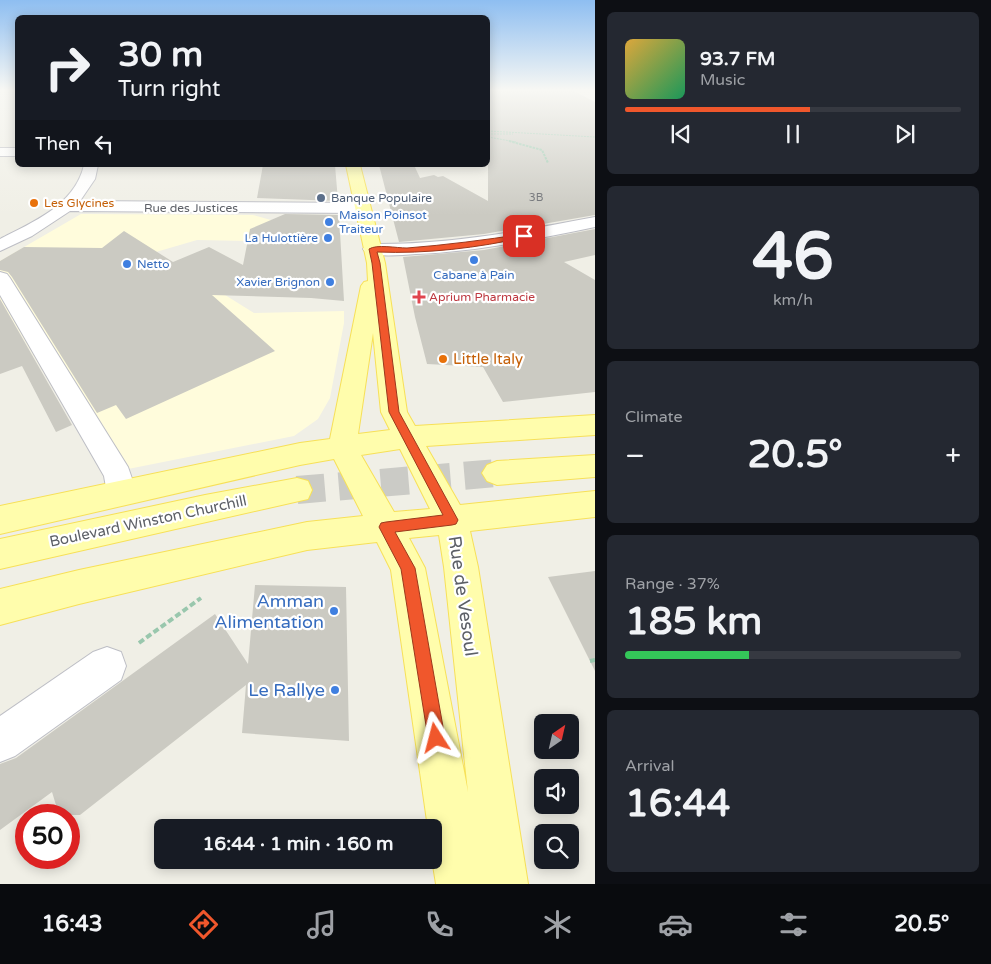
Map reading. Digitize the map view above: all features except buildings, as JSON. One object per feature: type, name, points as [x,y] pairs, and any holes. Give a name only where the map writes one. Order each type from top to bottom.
[{"type":"main road","name":"Rue de Vesoul","points":[[353,167],[374,256],[394,412],[452,520],[461,567],[503,884]]},
{"type":"main road","name":"Rue de Vesoul","points":[[342,447],[374,256]]},
{"type":"main road","points":[[0,520],[300,454],[342,447],[408,437],[595,425]]},
{"type":"main road","points":[[342,447],[408,568],[461,884]]},
{"type":"main road","points":[[497,473],[595,466]]},
{"type":"main road","name":"Boulevard Winston Churchill","points":[[0,554],[204,508],[297,490]]},
{"type":"main road","points":[[0,607],[79,587],[307,536],[595,504]]},
{"type":"street","points":[[0,152],[15,152]]},
{"type":"street","points":[[0,246],[68,206],[84,189],[91,174],[91,167]]},
{"type":"street","name":"Rue des Justices","points":[[68,206],[362,208]]},
{"type":"street","points":[[374,256],[396,250],[488,243],[595,222]]},
{"type":"street","points":[[0,278],[118,475],[122,492]]},
{"type":"street","points":[[0,741],[107,666]]},
{"type":"path","points":[[513,132],[595,137]]},
{"type":"path","points":[[490,136],[521,134]]},
{"type":"path","points":[[490,136],[525,144],[542,150],[548,163]]},
{"type":"path","points":[[107,666],[204,596]]},
{"type":"shaded area","points":[[81,214],[253,215],[278,222],[248,241],[197,240],[156,252],[254,313],[344,311],[344,323],[330,398],[318,419],[294,436],[103,474],[0,299],[0,261]]},
{"type":"tunnel","points":[[297,490],[497,473]]},
{"type":"place","name":"Banque Populaire","points":[[321,198]]},
{"type":"place","name":"Les Glycines","points":[[34,203]]},
{"type":"place","name":"Maison Poinsot Traiteur","points":[[329,222]]},
{"type":"place","name":"La Hulottière","points":[[328,238]]},
{"type":"place","name":"Cabane à Pain","points":[[474,260]]},
{"type":"place","name":"Netto","points":[[127,264]]},
{"type":"place","name":"Xavier Brignon","points":[[330,282]]},
{"type":"place","name":"Aprium Pharmacie","points":[[419,297]]},
{"type":"place","name":"Little Italy","points":[[443,359]]},
{"type":"place","name":"Amman Alimentation","points":[[334,611]]},
{"type":"place","name":"Le Rallye","points":[[335,690]]},
{"type":"route","points":[[436,738],[408,568],[386,527],[452,520],[394,412],[376,263],[372,249],[396,250],[454,247],[524,236]]}]
